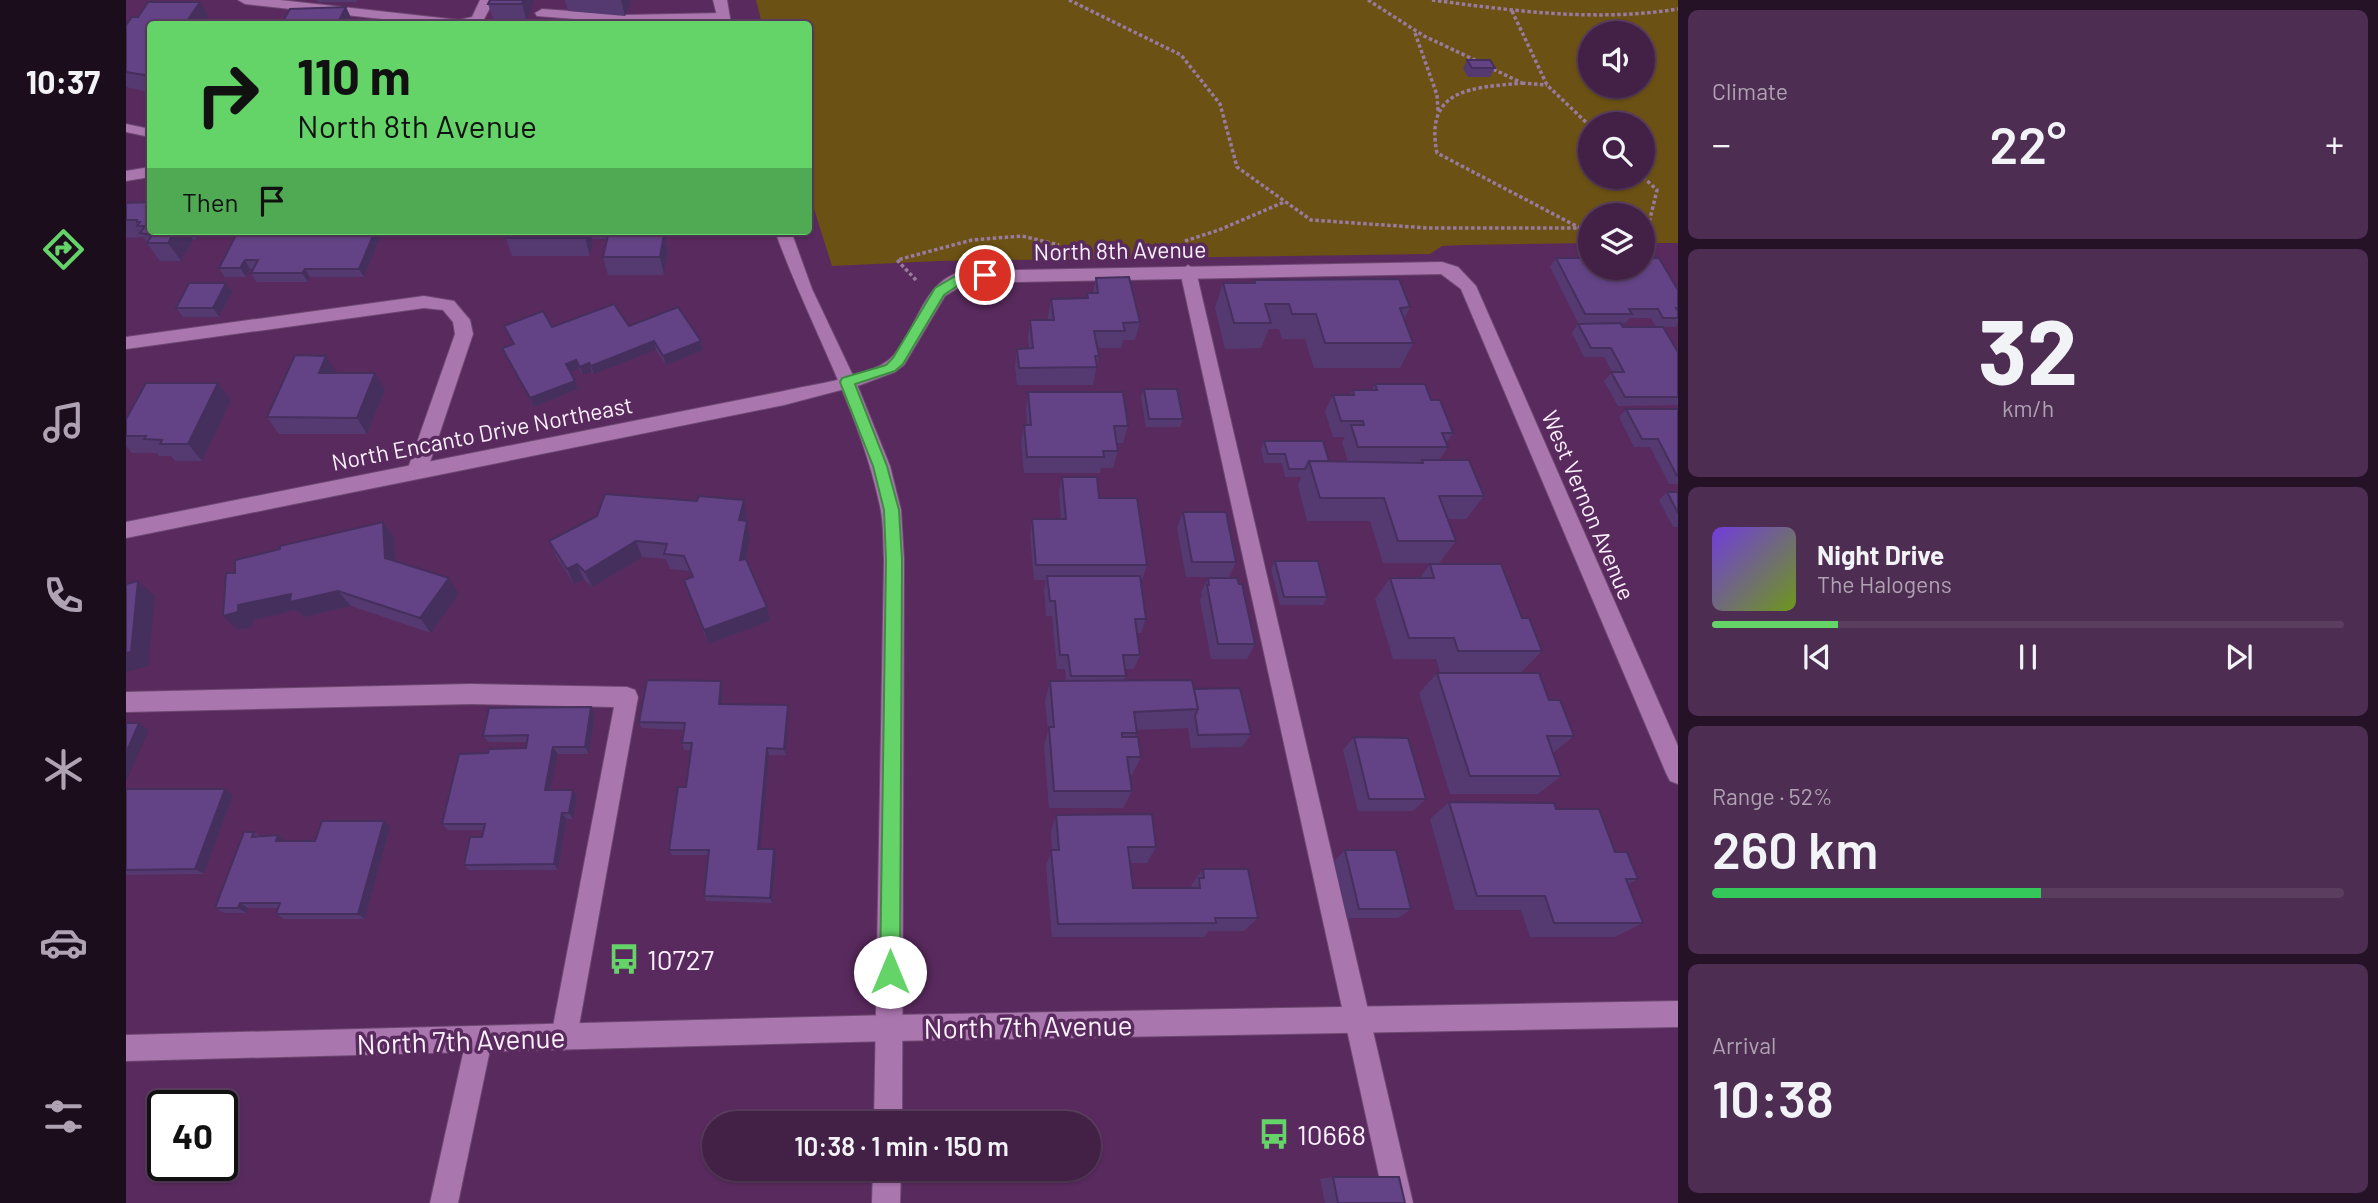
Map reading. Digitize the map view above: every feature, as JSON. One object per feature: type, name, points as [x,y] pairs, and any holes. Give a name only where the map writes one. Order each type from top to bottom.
[{"type":"street","points":[[245,0],[432,21]]},
{"type":"street","points":[[472,21],[477,20],[487,0]]},
{"type":"street","points":[[542,13],[625,19],[724,21],[720,0]]},
{"type":"street","points":[[126,128],[147,132]]},
{"type":"street","points":[[126,176],[147,172]]},
{"type":"street","points":[[784,235],[804,289],[847,382],[880,466],[891,510],[894,560],[888,1111]]},
{"type":"street","name":"North 8th Avenue","points":[[939,292],[962,278],[971,276],[1442,268]]},
{"type":"street","name":"West Vernon Avenue","points":[[1442,268],[1452,271],[1468,286],[1678,773]]},
{"type":"street","points":[[1188,271],[1399,1203]]},
{"type":"street","points":[[847,382],[890,368],[898,361],[939,292]]},
{"type":"street","points":[[126,343],[424,302],[448,305],[461,320],[464,334],[417,471]]},
{"type":"street","name":"North Encanto Drive Northeast","points":[[126,530],[784,398],[847,382]]},
{"type":"street","points":[[126,702],[470,694],[627,697],[564,1037]]},
{"type":"street","name":"North 7th Avenue","points":[[126,1048],[890,1028],[1678,1014]]},
{"type":"street","points":[[444,1203],[479,1040]]},
{"type":"street","points":[[886,1203],[887,1181]]},
{"type":"path","points":[[1069,0],[1181,55],[1220,104],[1237,167],[1311,220],[1428,228],[1578,228]]},
{"type":"path","points":[[1368,0],[1424,36],[1522,83]]},
{"type":"path","points":[[1432,0],[1512,11],[1629,14],[1678,9]]},
{"type":"path","points":[[1512,11],[1547,85],[1578,115]]},
{"type":"path","points":[[1404,23],[1418,37],[1437,95],[1438,111],[1431,136],[1437,153],[1578,227]]},
{"type":"path","points":[[1438,111],[1450,97],[1469,89],[1522,83],[1547,85]]},
{"type":"path","points":[[1183,242],[1285,202]]},
{"type":"path","points":[[939,292],[914,279],[897,260],[972,240],[1023,236],[1067,247]]},
{"type":"shaded area","points":[[756,0],[1678,0],[1678,243],[1655,243],[1655,203],[1578,203],[1578,243],[1442,246],[1430,254],[939,261],[832,266],[812,203],[812,21],[761,21]]},
{"type":"building","points":[[490,0],[523,0],[522,4],[488,4]]},
{"type":"building","points":[[148,2],[200,2],[187,21],[147,21],[147,76],[126,72],[126,25],[132,17],[138,17]]},
{"type":"building","points":[[346,7],[339,21],[283,21],[290,9]]},
{"type":"building","points":[[1467,60],[1490,60],[1495,68],[1472,68]]},
{"type":"building","points":[[147,202],[147,234],[140,233],[145,226],[137,226],[140,222],[126,220],[126,203]]},
{"type":"building","points":[[152,235],[173,235],[168,243],[147,243]]},
{"type":"building","points":[[236,235],[373,235],[359,269],[251,273],[258,260],[245,260],[240,268],[219,268]]},
{"type":"building","points":[[507,235],[586,235],[585,238],[506,238]]},
{"type":"building","points":[[608,235],[664,235],[660,257],[603,257]]},
{"type":"building","points":[[1556,258],[1578,258],[1578,280],[1655,280],[1655,258],[1659,258],[1678,290],[1678,318],[1663,318],[1658,309],[1629,309],[1632,314],[1585,314]]},
{"type":"building","points":[[1129,277],[1140,322],[1123,323],[1125,331],[1094,331],[1099,356],[1095,356],[1097,367],[1019,368],[1017,349],[1033,348],[1030,320],[1054,320],[1051,299],[1088,298],[1087,293],[1098,293],[1096,278]]},
{"type":"building","points":[[1399,279],[1410,307],[1400,308],[1413,343],[1325,343],[1316,314],[1292,314],[1289,304],[1265,304],[1271,323],[1234,323],[1223,283],[1255,283],[1254,280]]},
{"type":"building","points":[[189,283],[226,283],[213,308],[176,308]]},
{"type":"building","points":[[614,304],[629,326],[678,307],[701,341],[663,356],[654,341],[591,366],[589,363],[580,367],[576,360],[566,364],[575,381],[530,398],[502,348],[514,344],[504,326],[543,311],[552,327]]},
{"type":"building","points":[[1620,323],[1623,327],[1663,327],[1678,352],[1678,397],[1625,397],[1611,372],[1624,372],[1611,348],[1591,348],[1578,324]]},
{"type":"building","points":[[295,355],[326,356],[319,373],[375,373],[357,418],[267,417]]},
{"type":"building","points":[[146,383],[218,383],[188,444],[160,444],[162,440],[144,439],[146,436],[126,436],[126,419]]},
{"type":"building","points":[[1375,384],[1425,384],[1431,400],[1440,400],[1453,433],[1442,433],[1448,447],[1358,447],[1351,425],[1364,425],[1363,421],[1341,421],[1333,395],[1354,395],[1353,390],[1377,390]]},
{"type":"building","points":[[1144,389],[1177,389],[1183,419],[1149,419]]},
{"type":"building","points":[[1028,392],[1123,392],[1128,426],[1114,426],[1118,451],[1103,451],[1104,457],[1027,457],[1024,425],[1031,425]]},
{"type":"building","points":[[1626,409],[1678,409],[1678,476],[1658,439],[1642,439]]},
{"type":"building","points":[[1264,441],[1323,441],[1329,461],[1309,461],[1305,469],[1289,469],[1285,454],[1268,454]]},
{"type":"building","points":[[1422,460],[1469,460],[1484,496],[1439,496],[1456,541],[1398,541],[1384,498],[1320,498],[1309,461],[1423,463]]},
{"type":"building","points":[[1062,477],[1097,477],[1099,498],[1137,498],[1147,565],[1036,565],[1032,519],[1066,519]]},
{"type":"building","points":[[1667,492],[1678,492],[1678,513]]},
{"type":"building","points":[[605,494],[697,501],[699,496],[744,500],[739,520],[747,521],[740,560],[746,559],[767,607],[704,630],[684,580],[693,577],[684,556],[664,554],[667,544],[636,541],[585,572],[577,564],[567,569],[549,541],[597,516]]},
{"type":"building","points":[[1183,512],[1226,512],[1236,562],[1192,562]]},
{"type":"building","points":[[383,522],[385,558],[449,578],[420,618],[338,591],[290,602],[291,594],[238,605],[238,612],[223,616],[226,573],[235,573],[235,560],[280,549],[280,546]]},
{"type":"building","points":[[1275,561],[1318,561],[1327,597],[1284,597]]},
{"type":"building","points":[[1430,564],[1501,564],[1522,618],[1529,618],[1542,651],[1458,651],[1454,638],[1409,638],[1390,578],[1434,578]]},
{"type":"building","points":[[1047,576],[1140,576],[1146,619],[1135,619],[1140,655],[1123,655],[1126,676],[1071,676],[1068,655],[1060,655],[1055,601],[1050,601]]},
{"type":"building","points":[[1208,578],[1237,578],[1239,584],[1242,584],[1255,644],[1218,644]]},
{"type":"building","points":[[138,581],[131,652],[126,653],[126,584]]},
{"type":"building","points":[[1437,673],[1539,673],[1549,700],[1560,700],[1574,736],[1547,736],[1561,776],[1470,776]]},
{"type":"building","points":[[647,680],[721,681],[719,704],[788,705],[784,749],[767,748],[758,849],[774,849],[770,898],[704,896],[709,850],[669,850],[678,787],[686,787],[692,743],[682,743],[685,723],[639,722]]},
{"type":"building","points":[[1192,680],[1198,709],[1134,712],[1137,733],[1122,733],[1122,737],[1138,737],[1141,757],[1127,757],[1132,791],[1054,791],[1049,727],[1054,727],[1050,681]]},
{"type":"building","points":[[1240,688],[1251,734],[1198,735],[1195,716],[1198,709],[1194,689]]},
{"type":"building","points":[[591,707],[585,747],[553,747],[545,790],[573,790],[569,813],[562,813],[554,864],[464,865],[470,837],[482,837],[485,824],[442,824],[459,754],[488,753],[489,749],[526,748],[528,735],[483,736],[489,708]]},
{"type":"building","points":[[126,723],[139,723],[126,753]]},
{"type":"building","points":[[1354,737],[1408,738],[1426,799],[1369,799]]},
{"type":"building","points":[[126,789],[225,789],[195,869],[126,870]]},
{"type":"building","points":[[1449,802],[1554,803],[1556,809],[1599,809],[1615,852],[1627,852],[1638,879],[1626,879],[1643,923],[1554,923],[1545,896],[1477,896]]},
{"type":"building","points":[[1152,814],[1156,847],[1128,847],[1133,888],[1200,888],[1199,878],[1204,878],[1203,869],[1248,869],[1258,918],[1215,918],[1216,923],[1058,924],[1051,850],[1059,850],[1056,815]]},
{"type":"building","points":[[322,821],[384,821],[358,914],[276,914],[280,903],[240,903],[238,908],[215,908],[244,832],[254,832],[252,837],[278,835],[276,841],[315,841]]},
{"type":"building","points":[[1345,850],[1396,850],[1411,909],[1359,909]]},
{"type":"building","points":[[1333,1177],[1399,1177],[1405,1203],[1338,1203]]},
{"type":"place","name":"10727","points":[[624,959]]},
{"type":"place","name":"10668","points":[[1274,1134]]},
{"type":"route","points":[[890,972],[894,560],[891,510],[880,466],[847,382],[890,368],[898,361],[939,292],[962,278],[985,275]]}]
